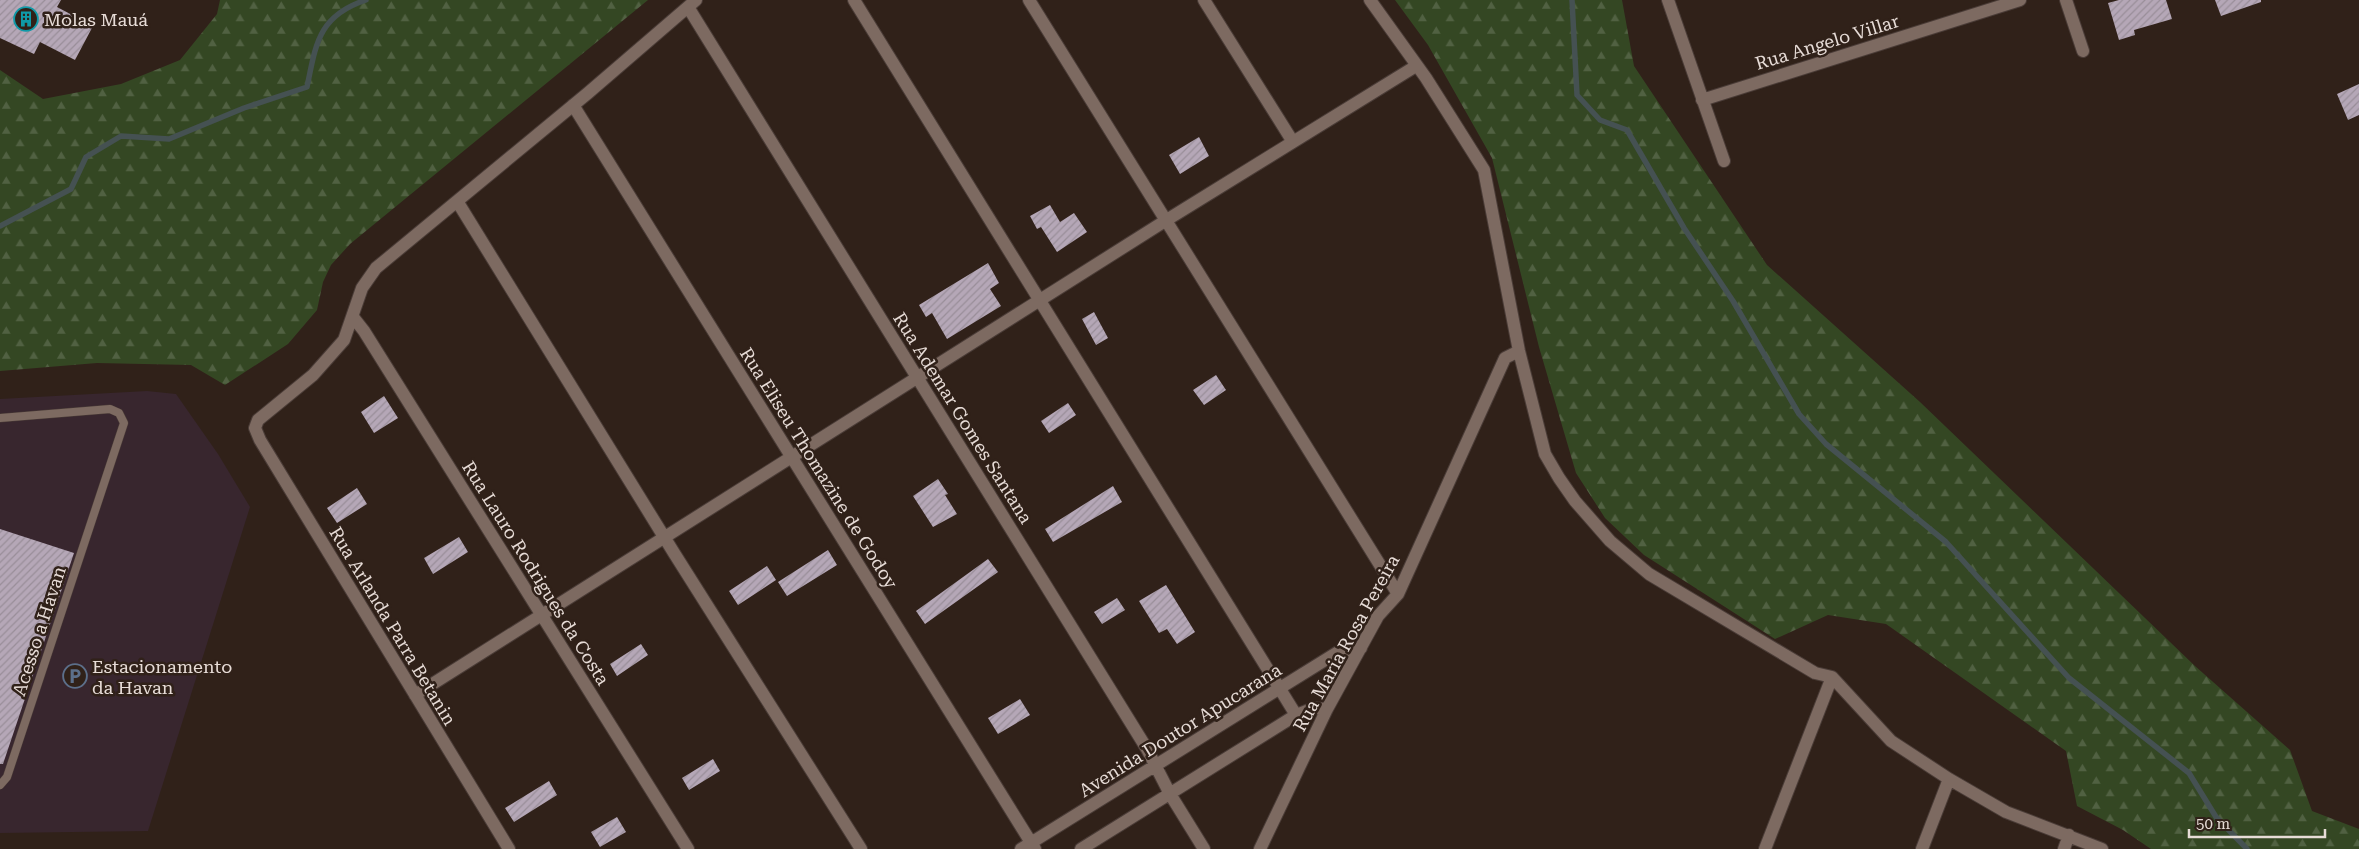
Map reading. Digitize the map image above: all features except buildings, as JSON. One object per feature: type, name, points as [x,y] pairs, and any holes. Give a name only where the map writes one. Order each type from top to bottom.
[{"type":"street","points":[[854,0],[1296,715]]},
{"type":"street","points":[[1028,0],[1398,594]]},
{"type":"street","points":[[1204,0],[1293,142]]},
{"type":"street","points":[[1370,0],[1484,170],[1519,350],[1545,454],[1574,501],[1604,534],[1649,574],[1815,673],[1832,678],[1891,741],[1949,779],[2006,812],[2102,849]]},
{"type":"street","points":[[1668,0],[1724,161]]},
{"type":"street","name":"Rua Angelo Villar","points":[[1702,100],[2020,0]]},
{"type":"street","points":[[2066,0],[2083,51]]},
{"type":"street","points":[[353,317],[362,288],[376,268],[692,4]]},
{"type":"street","name":"Rua Ademar Gomes Santana","points":[[692,4],[917,378],[1156,765],[1170,794],[1204,849]]},
{"type":"street","points":[[415,695],[1165,221],[1416,66]]},
{"type":"street","name":"Rua Eliseu Thomazine de Godoy","points":[[573,105],[792,457],[1029,847]]},
{"type":"street","points":[[457,201],[861,849]]},
{"type":"street","name":"Rua Arlanda Parra Betanin","points":[[353,317],[344,340],[334,353],[299,388],[264,412],[255,428],[260,440],[509,849]]},
{"type":"street","name":"Rua Lauro Rodrigues da Costa","points":[[353,317],[364,331],[688,849]]},
{"type":"street","name":"Rua Maria Rosa Pereira","points":[[1260,849],[1327,709],[1378,616],[1398,594],[1505,358],[1519,350]]},
{"type":"street","name":"Avenida Doutor Apucarana","points":[[1029,847],[1156,765],[1338,652],[1361,648]]},
{"type":"street","points":[[1765,849],[1832,678]]},
{"type":"street","points":[[1081,849],[1296,715],[1314,708],[1327,709]]},
{"type":"street","points":[[1922,849],[1949,779]]},
{"type":"street","points":[[2064,849],[2069,835]]},
{"type":"lane","name":"Acesso a Havan","points":[[0,418],[110,409],[119,413],[124,423],[7,777],[0,785]]},
{"type":"shaded area","points":[[147,391],[176,394],[218,454],[250,507],[148,831],[0,833],[0,399]]},
{"type":"green space","points":[[220,0],[648,0],[350,244],[331,265],[323,282],[317,310],[288,344],[225,385],[191,365],[97,363],[0,371],[0,70],[43,99],[121,84],[180,60],[217,14]]},
{"type":"green space","points":[[1395,0],[1622,0],[1634,66],[1767,265],[1920,402],[2195,666],[2290,750],[2312,811],[2359,829],[2359,849],[2151,849],[2123,830],[2077,806],[2066,751],[1886,624],[1828,615],[1775,639],[1644,555],[1605,518],[1576,473],[1539,347],[1492,158],[1428,45]]},
{"type":"waterway","points":[[0,226],[71,189],[86,157],[121,136],[169,139],[244,108],[307,87],[313,58],[322,33],[338,14],[366,0]]},
{"type":"waterway","points":[[1572,0],[1577,95],[1600,120],[1627,130],[1684,228],[1733,301],[1799,414],[1826,444],[1946,542],[2069,678],[2189,773],[2216,817],[2247,849]]},
{"type":"place","name":"Molas Mauá","points":[[26,19]]},
{"type":"place","name":"Estacionamento da Havan","points":[[75,676]]}]
